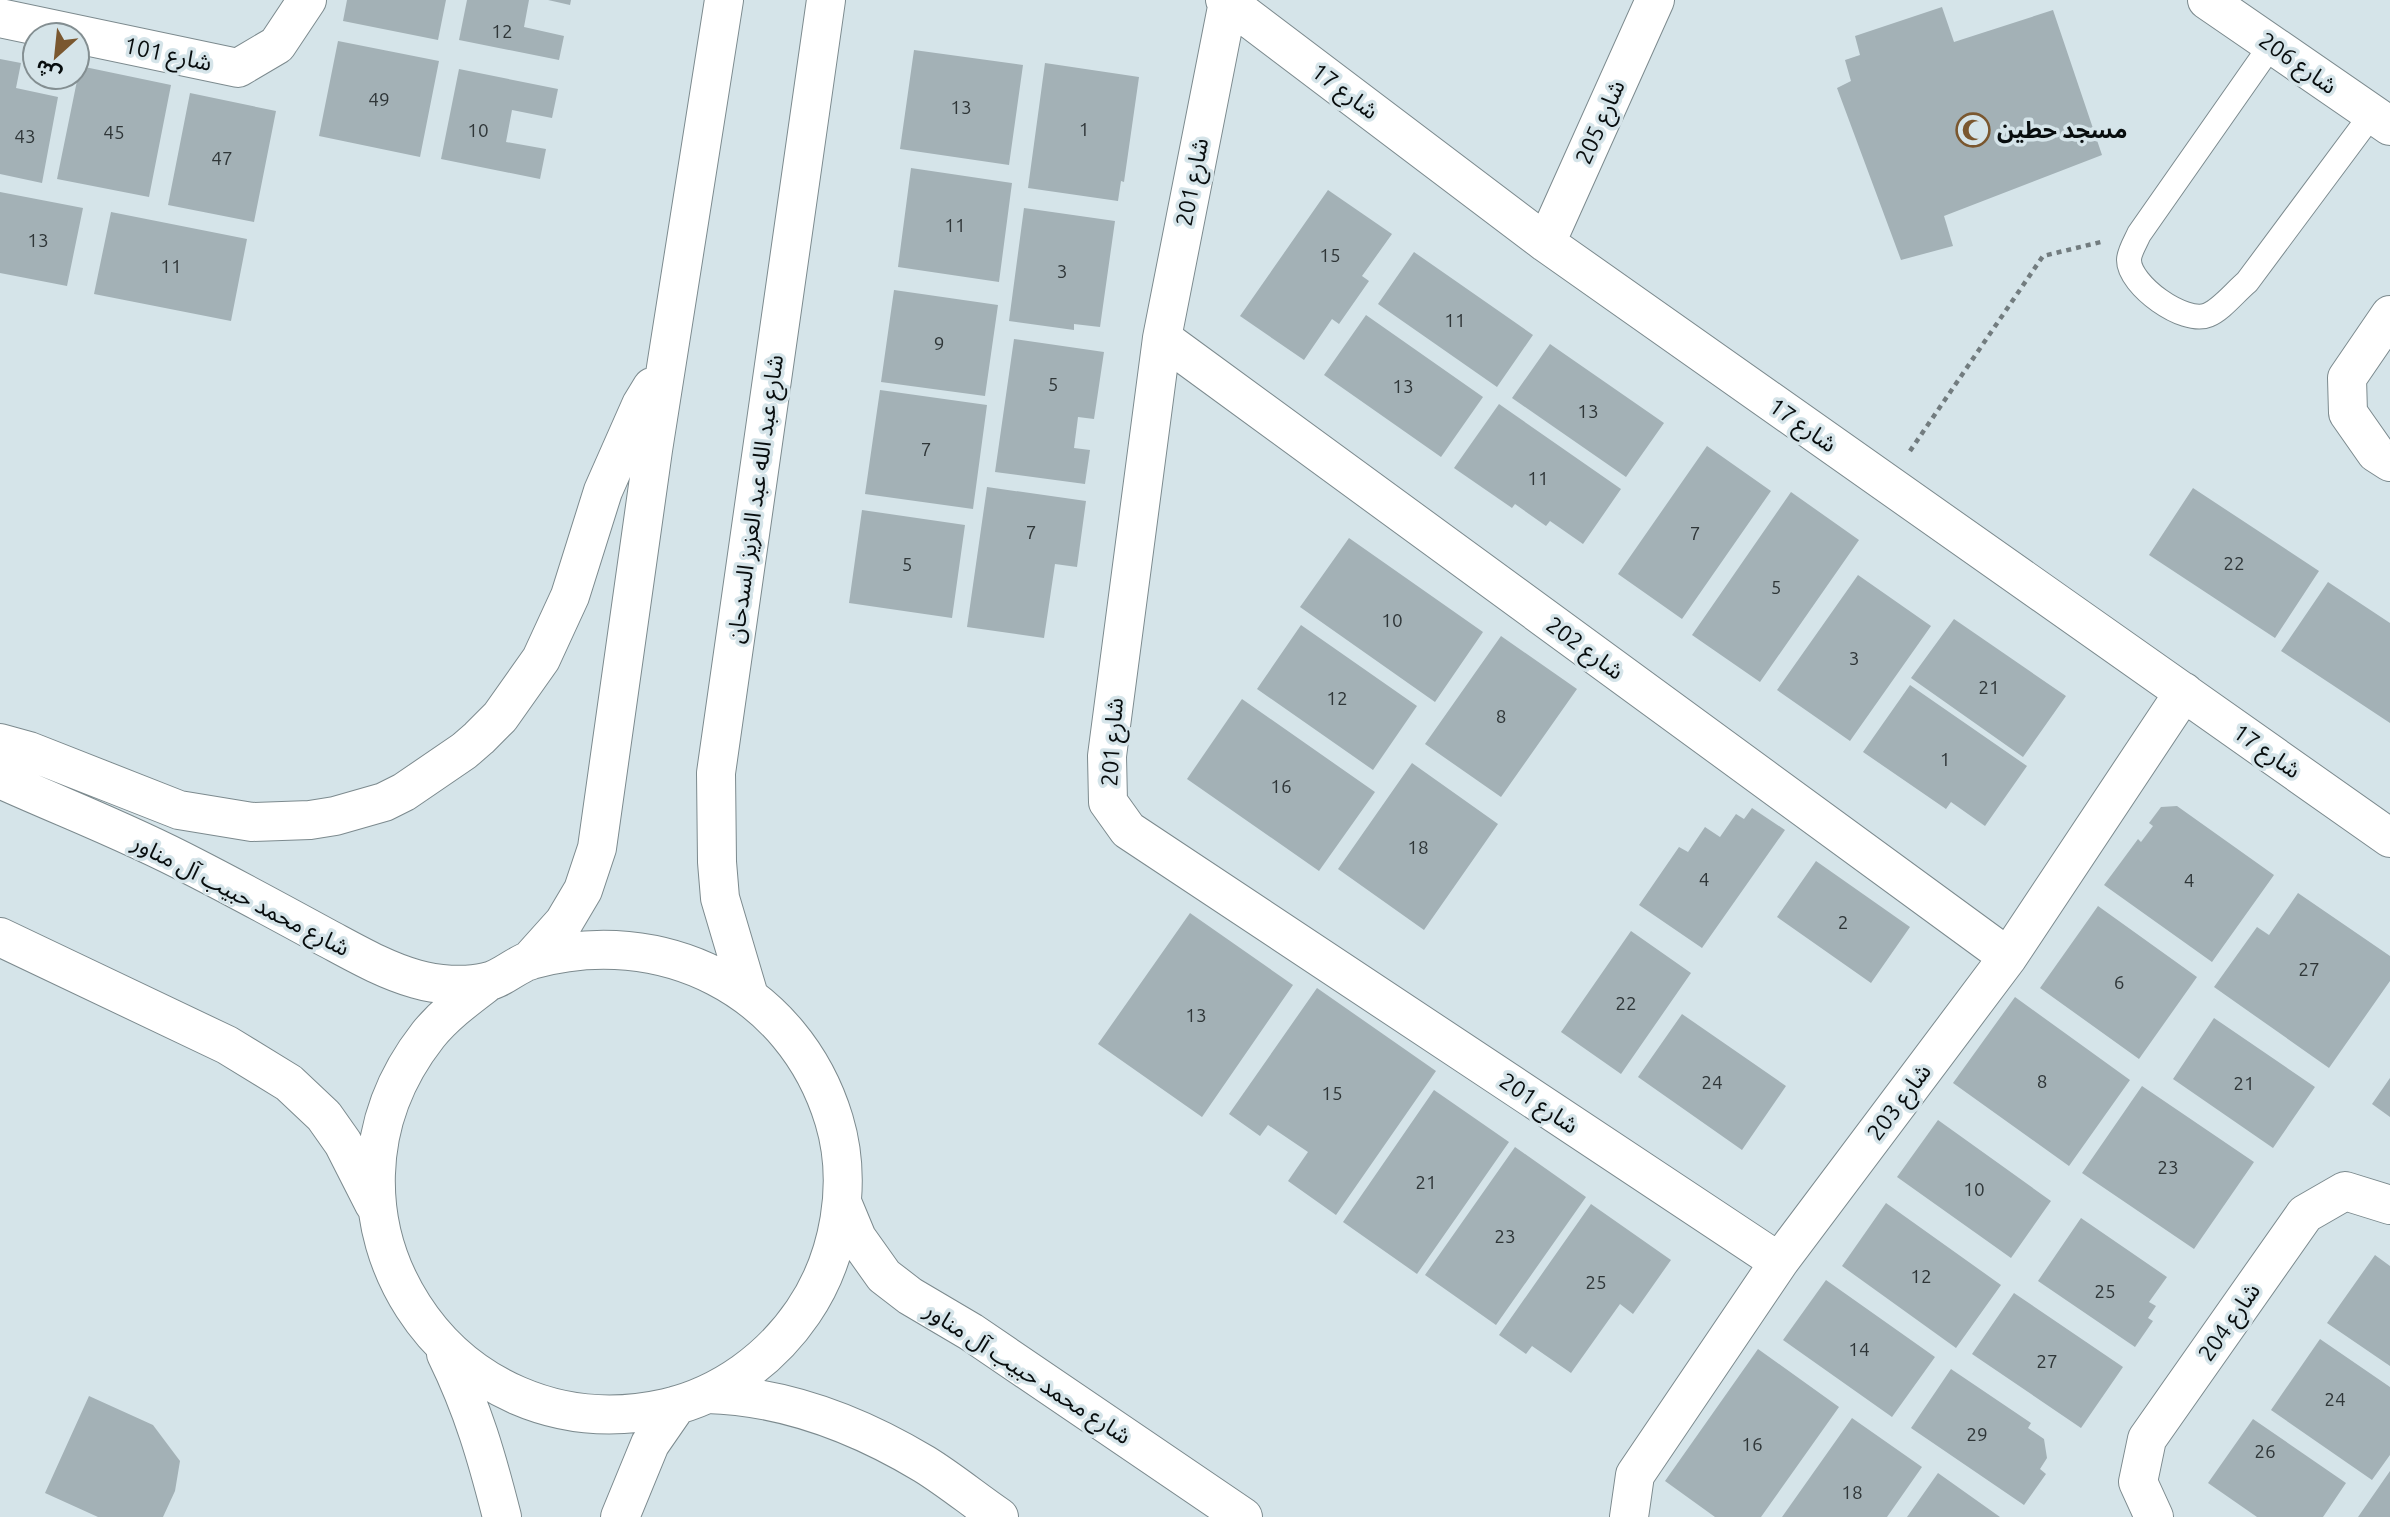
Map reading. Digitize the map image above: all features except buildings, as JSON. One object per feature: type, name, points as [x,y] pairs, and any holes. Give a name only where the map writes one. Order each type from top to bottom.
[{"type":"street","name":"شارع 101","points":[[0,18],[238,68],[277,45],[307,0]]},
{"type":"street","points":[[528,961],[564,922],[583,890],[597,848],[666,365],[724,0]]},
{"type":"street","name":"شارع عبد الله عبد العزيز السدحان","points":[[749,996],[720,898],[716,773],[826,0]]},
{"type":"street","name":"شارع 205","points":[[1546,243],[1655,0]]},
{"type":"street","name":"شارع 206","points":[[2207,0],[2381,120]]},
{"type":"street","name":"شارع 17","points":[[1226,1],[1546,243],[2390,838]]},
{"type":"street","name":"شارع 201","points":[[1226,1],[1162,338],[1107,756],[1108,802],[1128,830],[1779,1262]]},
{"type":"street","points":[[2390,315],[2347,377],[2348,413],[2376,453],[2390,462]]},
{"type":"street","name":"شارع 202","points":[[1162,338],[2008,957]]},
{"type":"street","points":[[0,743],[29,751],[179,810],[252,822],[310,820],[335,816],[384,802],[404,792],[479,738],[500,717],[541,659],[570,596],[603,491],[640,405],[666,365]]},
{"type":"street","name":"شارع 203","points":[[1629,1517],[1635,1475],[1779,1262],[2008,957],[2184,692]]},
{"type":"street","name":"شارع محمد حبيب آل مناور","points":[[0,779],[187,863],[380,966],[419,980],[451,984],[488,982]]},
{"type":"street","points":[[0,937],[227,1045],[289,1083],[324,1116],[343,1143],[378,1212]]},
{"type":"street","points":[[620,1517],[650,1444],[692,1400],[745,1372],[765,1356],[799,1319],[824,1275],[842,1202],[840,1150],[835,1124],[822,1087],[778,1022],[749,996],[704,970],[679,960],[640,952],[602,950],[528,961],[488,982],[457,1005],[430,1032],[408,1063],[380,1135],[376,1174],[378,1212],[393,1269],[421,1320],[461,1362],[509,1392],[536,1403],[592,1414],[639,1413],[692,1400],[751,1397],[783,1404],[824,1416],[880,1441],[925,1465],[999,1517]]},
{"type":"street","name":"شارع 204","points":[[2154,1517],[2138,1482],[2147,1438],[2305,1214],[2345,1191],[2390,1205]]},
{"type":"street","name":"شارع محمد حبيب آل مناور","points":[[842,1202],[857,1238],[884,1276],[910,1296],[971,1332],[1243,1517]]},
{"type":"street","points":[[440,1342],[467,1396],[484,1447],[502,1517]]},
{"type":"lane","points":[[2272,44],[2139,234],[2129,259],[2134,275],[2150,293],[2184,315],[2207,315],[2246,282],[2381,120]]},
{"type":"path","points":[[1888,484],[2043,256],[2139,234]]},
{"type":"place","name":"مسجد حطين","points":[[1973,130]]}]
